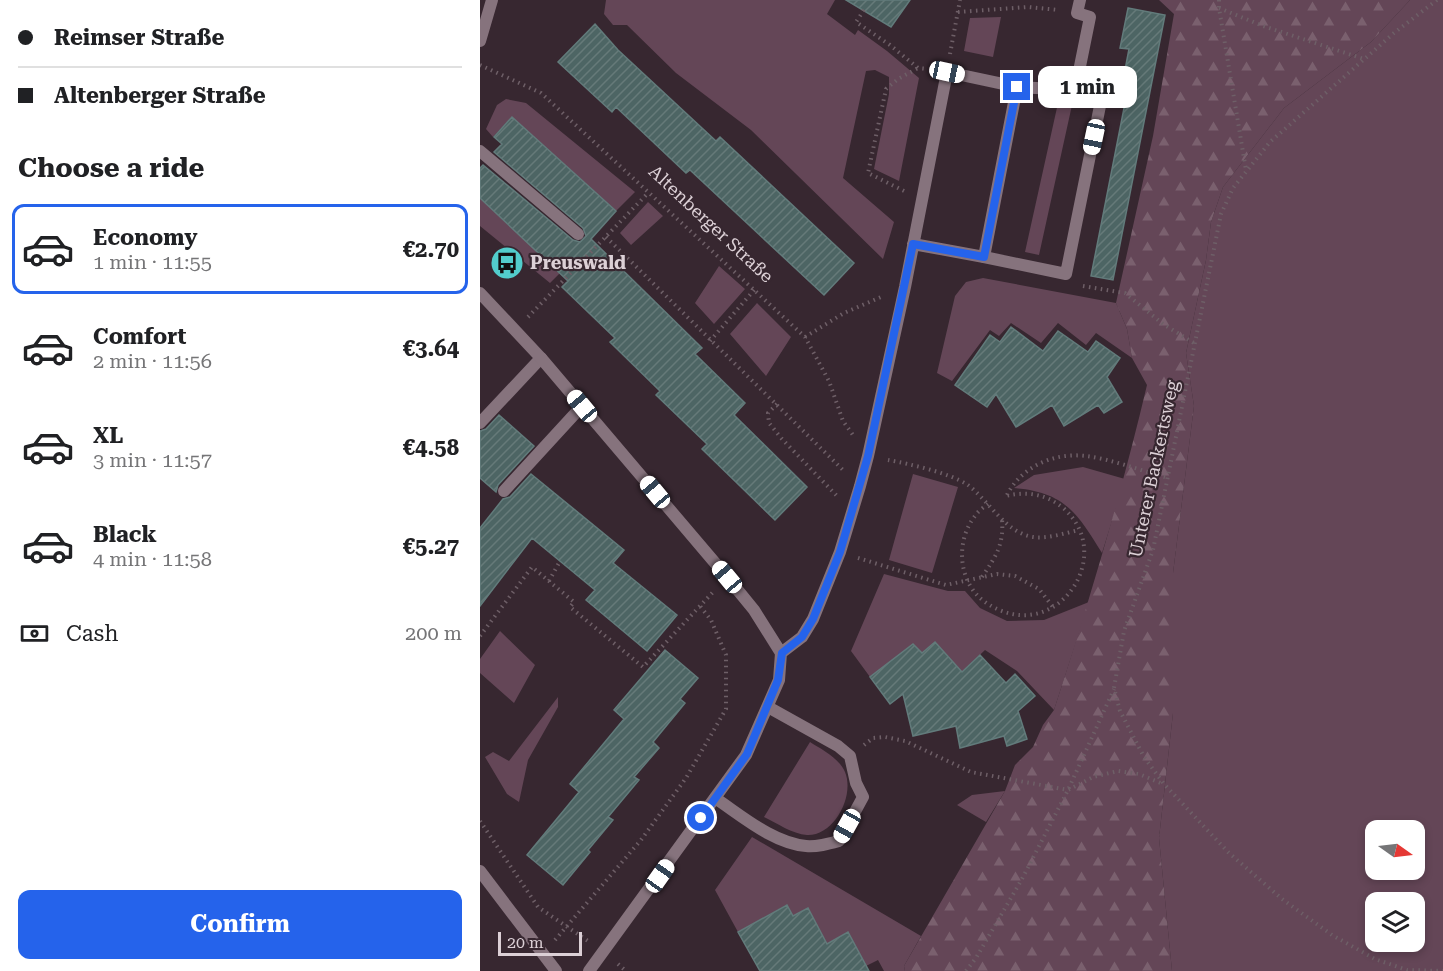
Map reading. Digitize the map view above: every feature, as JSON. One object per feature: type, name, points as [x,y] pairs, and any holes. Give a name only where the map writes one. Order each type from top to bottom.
[{"type":"street","points":[[480,40],[492,0]]},
{"type":"street","points":[[1076,86],[1090,17],[1077,13],[1080,0]]},
{"type":"street","points":[[782,653],[802,637],[813,619],[840,552],[860,486],[905,287],[913,244],[923,199],[947,72],[1017,87],[1055,89],[1076,86],[1103,92],[1066,274],[913,244]]},
{"type":"street","points":[[984,257],[1017,87]]},
{"type":"street","points":[[480,151],[578,234]]},
{"type":"street","points":[[480,293],[541,358],[727,577],[782,653],[778,680],[747,754],[589,971]]},
{"type":"street","points":[[480,423],[541,358]]},
{"type":"street","points":[[504,491],[582,406]]},
{"type":"street","points":[[715,798],[782,840],[805,846],[821,846],[839,841],[863,797],[856,783],[850,756],[838,746],[768,707]]},
{"type":"street","points":[[480,871],[556,971]]},
{"type":"path","points":[[947,72],[960,0]]},
{"type":"path","points":[[1219,0],[1246,170]]},
{"type":"path","name":"Unterer Backertsweg","points":[[1437,0],[1270,142],[1233,188],[1221,214],[1153,550],[1124,631],[1114,688],[1120,711],[1133,737],[1164,784],[1228,852],[1282,899],[1332,935],[1374,959],[1407,970],[1443,970]]},
{"type":"path","points":[[958,12],[1028,7],[1077,13]]},
{"type":"path","points":[[1219,8],[1263,26],[1365,59]]},
{"type":"path","points":[[864,10],[856,22],[918,68],[886,89],[868,173],[923,199]]},
{"type":"path","name":"Altenberger Straße","points":[[480,65],[541,93],[805,337],[829,381],[843,421],[868,456]]},
{"type":"path","points":[[515,331],[649,192]]},
{"type":"path","points":[[606,237],[860,486]]},
{"type":"path","points":[[1086,286],[1125,293],[1163,324],[1194,343]]},
{"type":"path","points":[[805,337],[844,313],[905,287]]},
{"type":"path","points":[[710,340],[755,289]]},
{"type":"path","points":[[777,404],[768,413],[769,423],[852,511]]},
{"type":"path","points":[[868,456],[911,464],[960,481],[968,485],[1009,526],[1031,537],[1045,537],[1079,530]]},
{"type":"path","points":[[988,504],[975,515],[966,530],[962,547],[962,564],[968,581],[980,598],[997,610],[1017,616],[1039,614],[1058,605],[1072,590],[1082,571],[1084,550],[1079,530],[1068,512],[1054,501],[1038,495],[1021,493],[1006,496],[1013,483],[1042,462],[1065,456],[1086,456],[1168,478]]},
{"type":"path","points":[[982,577],[1000,549],[1004,534],[1002,518]]},
{"type":"path","points":[[840,552],[946,585],[997,574],[1015,576],[1039,589],[1053,607]]},
{"type":"path","points":[[549,581],[560,561]]},
{"type":"path","points":[[480,636],[532,567],[574,602],[570,607],[643,667],[727,577]]},
{"type":"path","points":[[543,954],[641,840],[686,778],[726,709],[726,656],[711,620],[700,606]]},
{"type":"path","points":[[966,971],[1001,917],[1068,790],[1114,688]]},
{"type":"path","points":[[885,737],[905,741],[971,772],[1068,790],[1094,777],[1118,771],[1138,774],[1164,784]]},
{"type":"path","points":[[480,821],[538,907],[566,926]]},
{"type":"green space","points":[[606,0],[835,0],[827,14],[855,35],[858,30],[919,78],[899,181],[874,169],[889,94],[889,77],[875,70],[866,71],[843,178],[894,222],[883,259],[751,130],[676,73],[627,25],[613,25],[604,14]]},
{"type":"green space","points":[[1159,0],[1410,0],[1371,42],[1284,108],[1223,187],[1211,222],[1206,260],[1186,353],[1194,406],[1173,573],[1173,713],[1159,838],[1172,971],[905,971],[904,966],[1005,791],[1015,765],[1033,747],[1043,725],[1054,710],[1092,589],[1126,467],[1147,385],[1132,358],[1127,329],[1116,303],[1153,136],[1174,14]]},
{"type":"green space","points":[[1410,0],[1443,0],[1443,971],[1172,971],[1159,838],[1173,713],[1173,573],[1194,406],[1186,353],[1206,260],[1211,222],[1223,187],[1284,108],[1371,42]]},
{"type":"green space","points":[[1001,17],[993,57],[964,51],[970,18]]},
{"type":"green space","points":[[1060,94],[1074,96],[1039,255],[1025,252]]},
{"type":"green space","points":[[506,99],[526,103],[635,192],[616,211],[512,117],[493,137],[486,129],[497,105]]},
{"type":"green space","points":[[480,198],[560,273],[550,283],[480,226]]},
{"type":"green space","points":[[648,202],[663,216],[631,245],[620,233]]},
{"type":"green space","points":[[719,266],[745,289],[714,324],[695,303]]},
{"type":"green space","points":[[983,278],[1116,303],[1127,329],[1132,358],[1096,333],[1086,345],[1058,323],[1041,343],[1011,323],[999,336],[990,330],[952,381],[937,373],[955,296],[966,282]]},
{"type":"green space","points":[[757,303],[791,337],[766,376],[730,334]]},
{"type":"green space","points":[[1083,467],[1125,479],[1102,553],[1077,516],[1068,507],[1046,494],[1014,488],[1034,475]]},
{"type":"green space","points":[[913,474],[958,487],[932,573],[889,560]]},
{"type":"green space","points":[[884,574],[948,591],[965,591],[980,608],[1007,621],[1044,620],[1089,602],[1054,710],[1017,671],[985,650],[962,672],[935,642],[922,653],[913,645],[870,677],[851,651]]},
{"type":"green space","points":[[500,631],[535,665],[514,703],[480,673],[480,659]]},
{"type":"green space","points":[[558,697],[558,707],[528,760],[519,802],[507,794],[485,757],[493,752],[509,761]]},
{"type":"green space","points":[[810,742],[839,762],[845,772],[847,792],[840,813],[834,822],[817,834],[807,835],[790,830],[764,817]]},
{"type":"green space","points":[[1005,791],[986,822],[957,805],[972,795]]},
{"type":"green space","points":[[752,837],[921,936],[904,966],[905,971],[884,971],[878,960],[866,966],[848,932],[827,944],[808,908],[793,916],[786,905],[738,932],[715,890]]},
{"type":"building","points":[[846,0],[910,0],[891,27]]},
{"type":"building","points":[[1128,8],[1165,15],[1113,280],[1091,276],[1126,98],[1120,96],[1129,49],[1120,48]]},
{"type":"building","points":[[595,24],[618,50],[716,141],[720,137],[854,263],[824,295],[690,170],[686,173],[616,107],[612,112],[558,62]]},
{"type":"building","points":[[512,117],[616,211],[591,239],[702,348],[695,354],[745,403],[734,415],[807,487],[775,520],[702,449],[707,444],[656,395],[660,391],[610,342],[615,338],[562,287],[568,281],[480,198],[480,168],[483,165],[573,240],[580,242],[586,236],[583,228],[494,152],[502,144],[494,137]]},
{"type":"building","points":[[1011,327],[1043,351],[1058,331],[1088,352],[1096,341],[1120,358],[1107,377],[1122,402],[1104,413],[1098,405],[1064,426],[1052,405],[1016,427],[996,394],[987,407],[955,385],[990,335],[1000,342]]},
{"type":"building","points":[[499,415],[534,446],[498,485],[496,492],[480,478],[480,431],[486,429]]},
{"type":"building","points":[[531,474],[624,550],[613,563],[677,615],[647,651],[586,600],[595,590],[532,538],[480,606],[480,528],[503,499],[510,497]]},
{"type":"building","points":[[935,642],[962,672],[980,655],[1006,683],[1015,674],[1035,696],[1018,711],[1027,739],[1007,746],[1004,736],[960,748],[956,726],[913,736],[903,694],[890,704],[870,677],[913,644],[922,653]]},
{"type":"building","points":[[665,650],[698,678],[680,699],[685,703],[653,742],[659,748],[634,777],[639,780],[608,817],[613,820],[563,885],[527,855],[579,792],[570,784],[624,719],[614,710]]},
{"type":"building","points":[[787,905],[793,916],[808,908],[827,944],[848,932],[869,971],[760,971],[738,932]]},
{"type":"place","name":"Preuswald","points":[[507,263]]},
{"type":"route","points":[[701,818],[747,754],[778,680],[782,653],[802,637],[813,619],[840,552],[868,456],[913,244],[984,257],[1017,87]]}]
